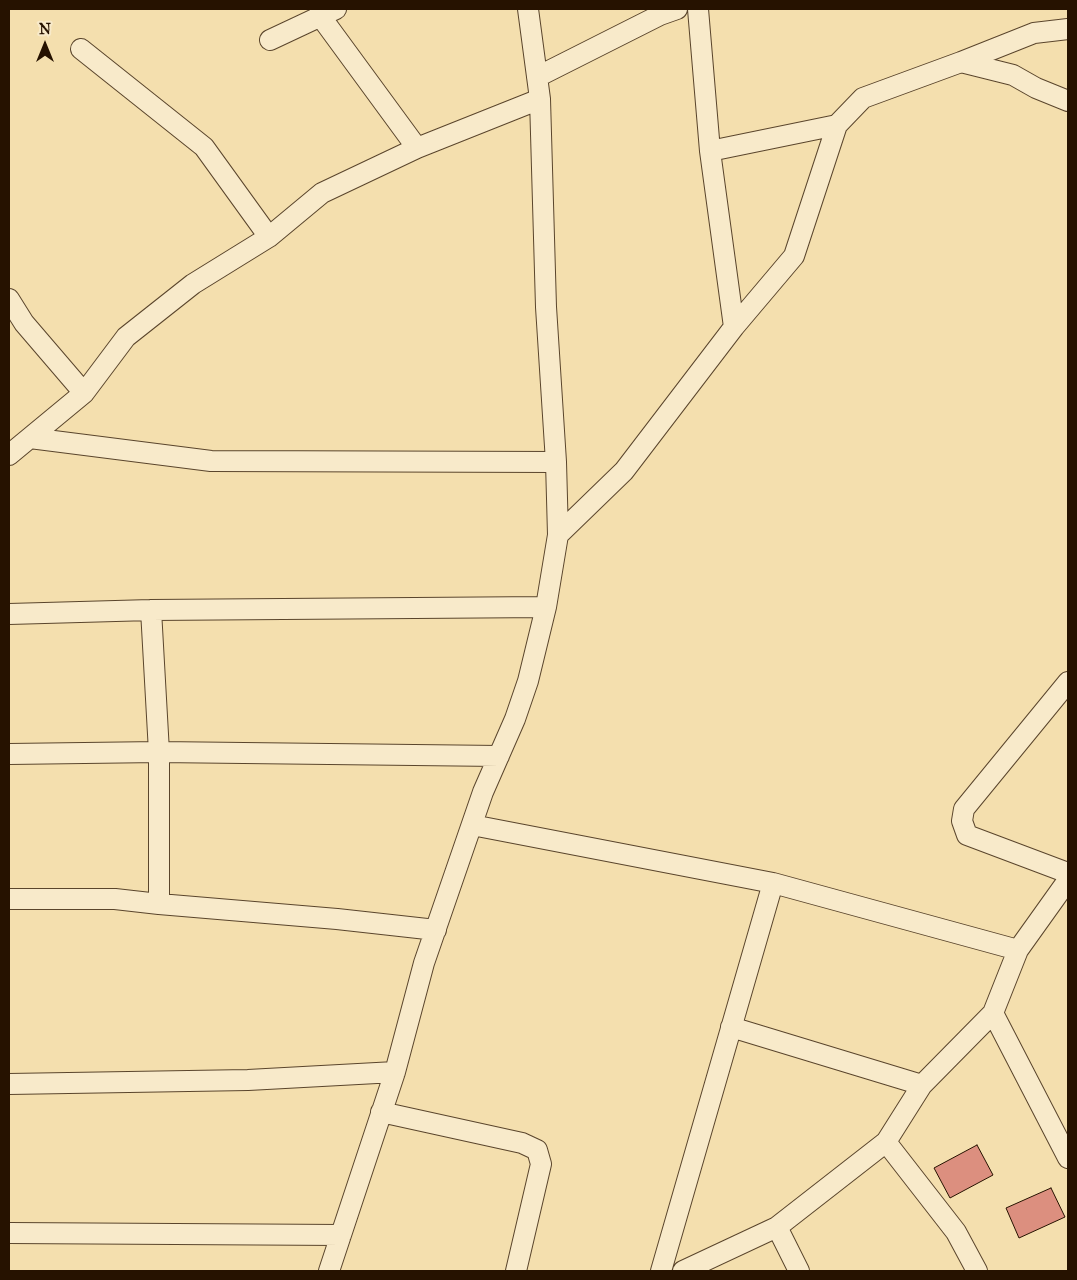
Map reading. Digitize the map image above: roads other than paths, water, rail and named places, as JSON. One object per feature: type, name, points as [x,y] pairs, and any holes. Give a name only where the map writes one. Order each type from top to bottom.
[{"type":"street","points":[[329,1271],[395,1072],[424,964],[483,792],[515,719],[528,681],[546,607],[558,535],[556,462],[546,307],[540,99],[528,9]]},
{"type":"street","points":[[698,9],[710,151],[734,327]]},
{"type":"street","points":[[537,78],[665,11]]},
{"type":"street","points":[[270,40],[329,13],[417,148]]},
{"type":"street","points":[[558,535],[624,471],[734,327],[794,256],[837,125],[863,98],[1034,33],[1068,29]]},
{"type":"street","points":[[81,49],[204,147],[269,237]]},
{"type":"street","points":[[961,62],[1012,75],[1036,88],[1068,101]]},
{"type":"street","points":[[9,455],[84,393],[126,337],[193,284],[269,237],[322,193],[417,148],[540,99]]},
{"type":"street","points":[[710,151],[837,125]]},
{"type":"street","points":[[9,299],[24,323],[84,393]]},
{"type":"street","points":[[30,438],[211,461],[556,462]]},
{"type":"street","points":[[9,614],[151,610],[546,607]]},
{"type":"street","points":[[151,610],[159,752],[159,904]]},
{"type":"street","points":[[1068,682],[964,809],[962,821],[967,836],[1068,873]]},
{"type":"street","points":[[9,754],[159,752],[499,756]]},
{"type":"street","points":[[472,825],[773,883],[1018,950]]},
{"type":"street","points":[[683,1271],[777,1227],[886,1142],[922,1085],[993,1013],[1018,950],[1068,880]]},
{"type":"street","points":[[661,1271],[773,883]]},
{"type":"street","points":[[9,898],[115,899],[436,930]]},
{"type":"street","points":[[993,1013],[1068,1158]]},
{"type":"street","points":[[731,1027],[922,1085]]},
{"type":"street","points":[[9,1084],[248,1080],[395,1072]]},
{"type":"street","points":[[382,1112],[522,1143],[537,1150],[542,1164],[516,1271]]},
{"type":"street","points":[[886,1142],[956,1232],[977,1271]]},
{"type":"street","points":[[777,1227],[799,1271]]},
{"type":"street","points":[[9,1233],[341,1235]]}]
